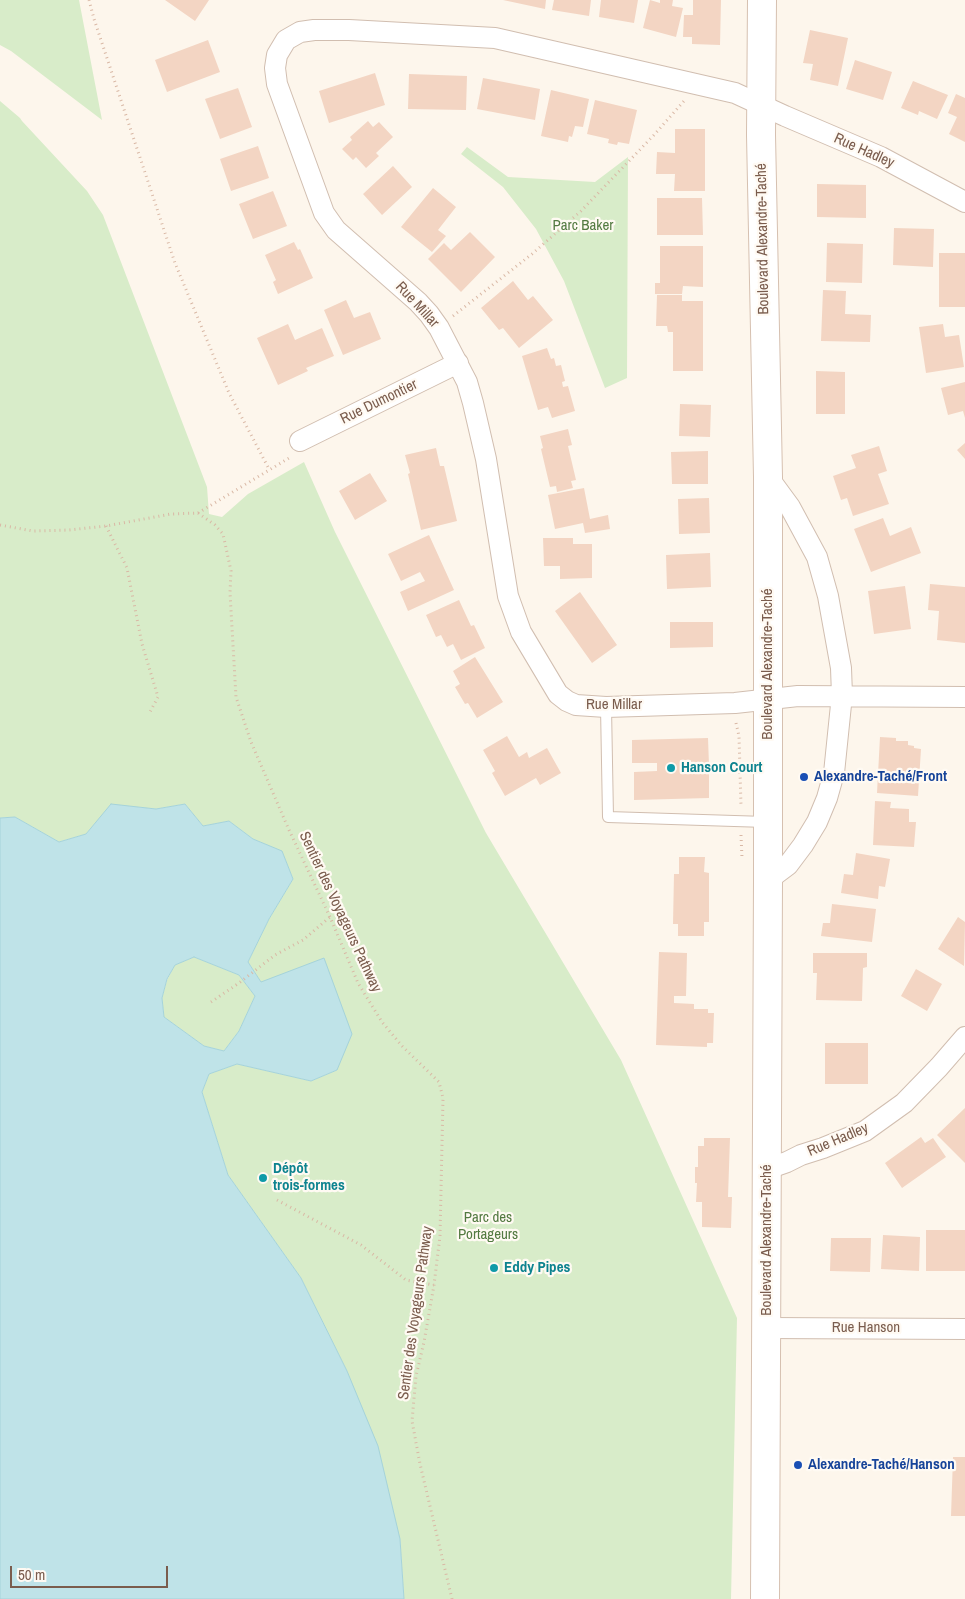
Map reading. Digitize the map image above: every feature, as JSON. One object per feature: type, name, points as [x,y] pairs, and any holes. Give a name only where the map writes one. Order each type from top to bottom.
[{"type":"main road","name":"Boulevard Alexandre-Taché","points":[[762,0],[761,105],[768,477],[766,1599]]},
{"type":"street","name":"Rue Millar","points":[[761,105],[735,93],[495,38],[349,30],[314,30],[300,32],[286,40],[277,55],[275,68],[278,84],[324,213],[336,230],[418,302],[439,328],[467,382],[486,459],[508,596],[521,632],[558,694],[576,705],[606,707],[735,703],[795,696],[965,697]]},
{"type":"street","name":"Rue Hadley","points":[[761,105],[881,157],[965,202]]},
{"type":"street","name":"Rue Dumontier","points":[[300,441],[458,363]]},
{"type":"street","points":[[768,477],[790,507],[816,557],[828,596],[840,668],[842,696],[834,773],[827,798],[817,822],[803,844],[788,864],[768,880]]},
{"type":"street","name":"Rue Hadley","points":[[767,1169],[865,1130],[904,1103],[965,1037]]},
{"type":"street","name":"Rue Hanson","points":[[767,1328],[965,1329]]},
{"type":"lane","points":[[606,707],[608,817],[768,822]]},
{"type":"path","points":[[89,0],[175,263],[229,393],[269,469]]},
{"type":"path","points":[[439,328],[532,254],[581,212],[654,136],[697,85]]},
{"type":"path","points":[[0,525],[33,530],[69,530],[106,526],[171,514],[198,513],[293,454],[300,441]]},
{"type":"path","name":"Sentier des Voyageurs Pathway","points":[[198,513],[223,534],[231,570],[230,593],[236,697],[251,742],[358,983],[382,1022],[402,1046],[439,1082],[443,1098],[440,1236],[434,1285],[416,1376],[412,1421],[420,1464],[452,1599]]},
{"type":"path","points":[[106,526],[127,568],[142,644],[158,697],[150,712]]},
{"type":"path","points":[[211,1002],[239,984],[275,955],[303,940],[330,917]]},
{"type":"path","points":[[277,1200],[361,1245],[406,1280],[434,1285]]},
{"type":"green space","points":[[0,0],[79,0],[102,120],[11,51],[0,45]]},
{"type":"green space","name":"Parc des Portageurs","points":[[0,101],[20,118],[87,191],[103,215],[207,487],[209,514],[222,517],[248,494],[304,462],[335,532],[486,833],[621,1060],[737,1318],[731,1599],[404,1599],[400,1539],[347,1371],[301,1278],[228,1175],[202,1092],[209,1074],[237,1064],[311,1081],[337,1070],[261,982],[248,962],[269,919],[293,879],[282,852],[253,839],[229,821],[203,826],[185,804],[156,809],[111,805],[86,834],[59,842],[15,817],[0,818]]},
{"type":"green space","name":"Parc Baker","points":[[467,147],[508,177],[595,182],[628,157],[627,378],[605,388],[564,281],[536,229],[503,187],[461,154]]},
{"type":"green space","points":[[194,957],[239,975],[255,996],[239,1031],[224,1051],[204,1046],[164,1017],[162,998],[167,980],[175,965]]},
{"type":"water","points":[[111,804],[156,809],[185,804],[203,826],[229,821],[253,839],[282,851],[293,879],[269,919],[248,962],[261,982],[324,958],[352,1034],[337,1070],[311,1081],[237,1064],[209,1074],[202,1092],[228,1175],[301,1278],[347,1371],[378,1446],[400,1539],[404,1599],[0,1599],[0,818],[15,817],[59,842],[86,834]],"holes":[[[194,957],[239,975],[255,996],[239,1031],[224,1051],[204,1046],[164,1017],[162,998],[167,979],[175,965]]]},
{"type":"building","points":[[165,0],[209,0],[195,21]]},
{"type":"building","points":[[503,0],[546,0],[545,9]]},
{"type":"building","points":[[554,0],[591,0],[589,16],[552,10]]},
{"type":"building","points":[[601,0],[638,0],[634,23],[599,17]]},
{"type":"building","points":[[650,0],[660,3],[660,0],[673,0],[672,6],[683,8],[676,37],[643,28]]},
{"type":"building","points":[[693,0],[721,0],[720,45],[692,44],[692,37],[683,37],[684,15],[693,15]]},
{"type":"building","points":[[810,30],[848,38],[838,86],[810,80],[813,64],[803,63]]},
{"type":"building","points":[[208,40],[220,72],[167,92],[155,60]]},
{"type":"building","points":[[855,60],[892,72],[883,100],[846,89]]},
{"type":"building","points":[[375,73],[385,105],[329,123],[319,91]]},
{"type":"building","points":[[409,74],[467,76],[466,110],[408,109]]},
{"type":"building","points":[[483,78],[540,89],[535,120],[477,109]]},
{"type":"building","points":[[913,81],[948,95],[937,119],[919,111],[918,115],[901,108]]},
{"type":"building","points":[[238,88],[252,127],[220,139],[205,99]]},
{"type":"building","points":[[551,90],[589,99],[583,127],[575,126],[572,137],[569,136],[568,142],[541,136]]},
{"type":"building","points":[[956,94],[965,98],[965,142],[949,134],[957,117],[948,113]]},
{"type":"building","points":[[595,100],[637,110],[629,144],[618,142],[617,145],[608,143],[609,139],[587,134]]},
{"type":"building","points":[[368,121],[373,127],[379,122],[393,137],[376,153],[379,156],[366,168],[356,157],[353,160],[342,149],[352,140],[350,137]]},
{"type":"building","points":[[675,129],[705,129],[705,191],[674,191],[675,174],[656,174],[657,152],[675,153]]},
{"type":"building","points":[[258,146],[269,178],[231,191],[220,159]]},
{"type":"building","points":[[393,166],[412,187],[382,215],[363,194]]},
{"type":"building","points":[[817,184],[866,185],[866,218],[817,217]]},
{"type":"building","points":[[433,188],[456,207],[438,230],[446,236],[432,252],[401,227]]},
{"type":"building","points":[[273,191],[287,226],[253,239],[239,204]]},
{"type":"building","points":[[657,198],[702,198],[703,235],[657,235]]},
{"type":"building","points":[[894,228],[934,229],[933,267],[893,265]]},
{"type":"building","points":[[470,232],[495,257],[461,292],[428,259],[444,243],[451,250]]},
{"type":"building","points":[[294,242],[298,250],[300,249],[313,278],[278,294],[273,282],[276,280],[265,255]]},
{"type":"building","points":[[827,243],[863,244],[862,283],[826,282]]},
{"type":"building","points":[[660,246],[703,246],[703,287],[683,286],[682,294],[655,294],[655,283],[660,283]]},
{"type":"building","points":[[939,253],[965,253],[965,307],[939,307]]},
{"type":"building","points":[[513,281],[528,300],[533,296],[553,320],[519,348],[503,328],[499,330],[481,308]]},
{"type":"building","points":[[823,290],[846,291],[845,314],[871,315],[870,342],[821,341]]},
{"type":"building","points":[[657,295],[682,295],[682,301],[703,301],[703,371],[673,371],[673,332],[668,332],[667,326],[656,326]]},
{"type":"building","points":[[346,300],[354,318],[370,312],[381,339],[343,355],[324,310]]},
{"type":"building","points":[[288,324],[295,340],[322,328],[334,356],[306,368],[308,371],[278,385],[257,338]]},
{"type":"building","points":[[943,324],[945,337],[959,335],[964,367],[926,373],[919,327]]},
{"type":"building","points":[[547,348],[551,359],[554,358],[556,366],[561,365],[565,381],[562,382],[563,387],[568,386],[575,411],[552,418],[548,407],[538,410],[522,356]]},
{"type":"building","points":[[816,371],[845,372],[845,414],[816,414]]},
{"type":"building","points":[[965,382],[965,418],[963,411],[948,415],[941,388]]},
{"type":"building","points":[[680,404],[711,405],[710,437],[679,436]]},
{"type":"building","points":[[568,429],[572,445],[568,446],[576,480],[571,481],[573,488],[557,492],[556,486],[550,487],[541,449],[543,448],[540,436]]},
{"type":"building","points":[[965,443],[965,459],[957,450]]},
{"type":"building","points":[[879,446],[887,471],[878,474],[889,504],[853,516],[847,498],[841,500],[833,476],[856,468],[851,455]]},
{"type":"building","points":[[436,448],[440,466],[444,466],[457,521],[421,530],[405,455]]},
{"type":"building","points":[[708,451],[708,484],[672,484],[671,452]]},
{"type":"building","points":[[370,473],[387,501],[355,520],[339,491]]},
{"type":"building","points":[[584,488],[590,519],[608,515],[610,529],[585,533],[583,523],[555,529],[548,495]]},
{"type":"building","points":[[709,498],[710,533],[679,534],[678,499]]},
{"type":"building","points":[[883,518],[890,536],[911,527],[921,553],[871,572],[854,529]]},
{"type":"building","points":[[429,535],[454,590],[408,611],[400,592],[425,581],[420,572],[401,581],[388,554]]},
{"type":"building","points":[[543,538],[573,538],[573,544],[592,544],[592,578],[560,579],[560,566],[544,566]]},
{"type":"building","points":[[710,553],[711,587],[667,589],[666,555]]},
{"type":"building","points":[[930,584],[965,587],[965,643],[937,640],[939,611],[928,610]]},
{"type":"building","points":[[905,586],[911,629],[874,634],[868,591]]},
{"type":"building","points":[[580,592],[617,645],[592,663],[555,611]]},
{"type":"building","points":[[459,600],[471,626],[474,625],[485,648],[461,660],[453,644],[447,647],[441,635],[436,637],[426,615]]},
{"type":"building","points":[[670,622],[713,622],[713,647],[670,648]]},
{"type":"building","points":[[475,657],[503,702],[477,718],[468,703],[465,704],[455,687],[460,684],[453,671]]},
{"type":"building","points":[[507,736],[519,757],[527,752],[529,758],[547,748],[561,773],[540,785],[536,778],[505,796],[492,773],[495,771],[483,750]]},
{"type":"building","points":[[880,737],[896,738],[896,741],[908,741],[908,745],[921,749],[918,796],[877,793]]},
{"type":"building","name":"Hanson Court","points":[[708,738],[709,765],[685,765],[685,772],[709,772],[709,798],[634,800],[634,772],[657,771],[657,763],[632,763],[632,740]]},
{"type":"building","points":[[875,801],[891,802],[890,808],[909,809],[909,822],[916,822],[914,847],[873,845]]},
{"type":"building","points":[[856,853],[890,859],[885,887],[879,886],[878,899],[841,893],[844,874],[853,875]]},
{"type":"building","points":[[679,857],[705,857],[704,872],[709,873],[709,922],[704,922],[704,936],[678,936],[678,924],[673,924],[674,874],[679,874]]},
{"type":"building","points":[[832,904],[876,909],[872,942],[821,936],[823,923],[830,923]]},
{"type":"building","points":[[958,917],[965,922],[964,966],[938,949]]},
{"type":"building","points":[[659,952],[687,953],[686,996],[674,996],[674,1003],[694,1004],[694,1009],[708,1009],[708,1013],[714,1013],[713,1043],[707,1043],[707,1047],[656,1045]]},
{"type":"building","points":[[813,953],[867,953],[867,967],[863,968],[862,1001],[816,1000],[817,973],[813,973]]},
{"type":"building","points":[[916,969],[942,984],[927,1011],[901,996]]},
{"type":"building","points":[[825,1043],[868,1043],[868,1084],[825,1084]]},
{"type":"building","points":[[965,1108],[965,1163],[937,1135]]},
{"type":"building","points":[[921,1137],[925,1143],[933,1138],[946,1157],[902,1188],[885,1163]]},
{"type":"building","points":[[704,1138],[730,1138],[728,1197],[732,1197],[731,1228],[702,1227],[702,1202],[696,1202],[697,1183],[695,1183],[695,1167],[698,1167],[698,1146],[704,1146]]},
{"type":"building","points":[[926,1230],[965,1230],[965,1271],[926,1271]]},
{"type":"building","points":[[883,1235],[920,1237],[919,1271],[881,1269]]},
{"type":"building","points":[[831,1238],[871,1238],[870,1272],[830,1271]]},
{"type":"building","points":[[953,1457],[965,1457],[965,1516],[951,1516]]},
{"type":"place","name":"Hanson Court","points":[[671,768]]},
{"type":"place","name":"Alexandre-Taché/Front","points":[[804,777]]},
{"type":"place","name":"Dépôt trois-formes","points":[[263,1178]]},
{"type":"place","name":"Eddy Pipes","points":[[494,1268]]},
{"type":"place","name":"Alexandre-Taché/Hanson","points":[[798,1465]]}]
